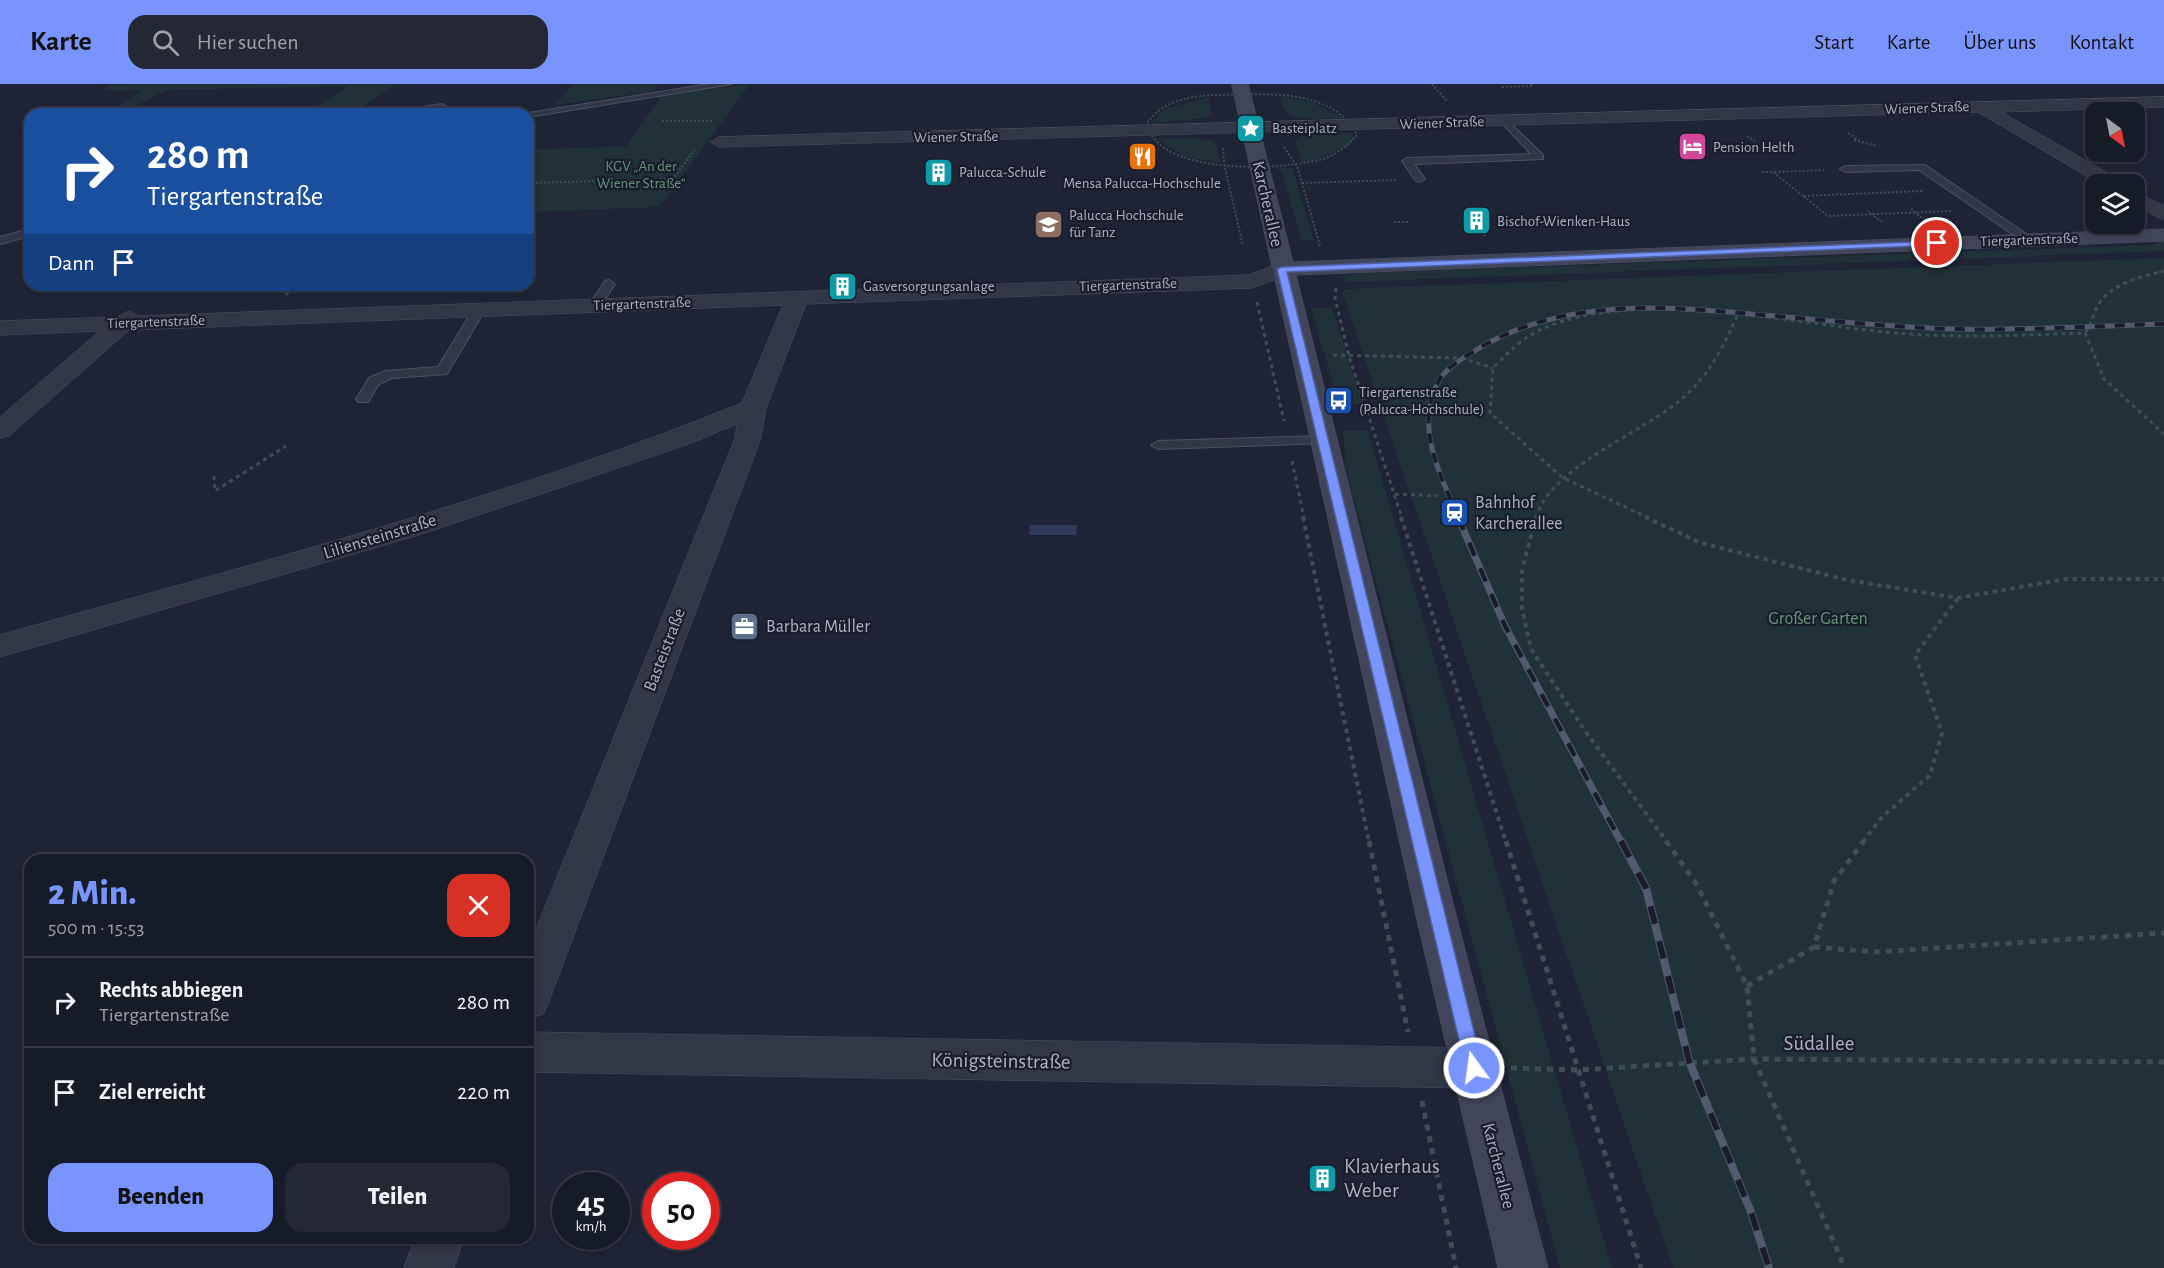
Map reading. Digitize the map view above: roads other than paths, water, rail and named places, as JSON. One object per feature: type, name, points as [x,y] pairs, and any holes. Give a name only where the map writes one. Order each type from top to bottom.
[{"type":"main road","name":"Karcherallee","points":[[1240,84],[1282,269],[1306,441],[1474,1068],[1523,1268]]},
{"type":"main road","name":"Tiergartenstraße","points":[[1282,269],[2164,235]]},
{"type":"street","name":"Wiener Straße","points":[[715,136],[1250,128],[2164,102]]},
{"type":"street","points":[[1981,107],[2097,174]]},
{"type":"street","points":[[2145,203],[2164,214]]},
{"type":"street","name":"Tiergartenstraße","points":[[534,287],[1247,261],[1282,269]]},
{"type":"street","name":"Tiergartenstraße","points":[[0,328],[121,313],[479,310],[1252,281],[1282,269]]},
{"type":"street","points":[[300,291],[331,294]]},
{"type":"street","name":"Tiergartenstraße","points":[[353,293],[410,291]]},
{"type":"street","name":"Basteistraße","points":[[534,986],[748,438],[753,408],[797,298]]},
{"type":"street","points":[[0,430],[121,313],[150,301]]},
{"type":"street","name":"Liliensteinstraße","points":[[0,646],[412,528],[666,443],[753,408]]},
{"type":"street","name":"Königsteinstraße","points":[[534,1052],[1416,1069],[1474,1068]]},
{"type":"street","points":[[429,1268],[438,1244]]},
{"type":"lane","points":[[534,113],[727,84]]},
{"type":"lane","points":[[434,108],[442,107]]},
{"type":"lane","points":[[1420,179],[1407,161],[1539,157],[1505,121]]},
{"type":"lane","points":[[1845,169],[1921,166],[2028,240]]},
{"type":"lane","points":[[0,241],[24,234]]},
{"type":"lane","points":[[595,306],[609,284]]},
{"type":"lane","points":[[363,399],[374,381],[390,374],[442,371],[479,310]]},
{"type":"lane","points":[[1158,445],[1306,441]]},
{"type":"water","points":[[1030,525],[1077,525],[1076,535],[1029,535]]},
{"type":"railway","points":[[1459,518],[1438,469],[1430,435],[1431,401],[1437,384],[1450,368],[1481,347],[1515,330],[1551,319],[1587,312],[1662,308],[1950,329],[2030,329],[2164,324]]},
{"type":"railway","points":[[1458,517],[1505,626],[1621,842]]},
{"type":"railway","points":[[1621,841],[1646,888],[1689,1061],[1751,1212],[1769,1268]]},
{"type":"place","name":"Basteiplatz","points":[[1251,128]]},
{"type":"place","name":"Pension Helth","points":[[1692,147]]},
{"type":"place","name":"Mensa Palucca-Hochschule","points":[[1142,156]]},
{"type":"place","name":"Palucca-Schule","points":[[938,172]]},
{"type":"place","name":"Bischof-Wienken-Haus","points":[[1476,221]]},
{"type":"place","name":"Palucca Hochschule für Tanz","points":[[1048,224]]},
{"type":"place","name":"Gasversorgungsanlage","points":[[842,286]]},
{"type":"place","name":"Tiergartenstraße (Palucca-Hochschule)","points":[[1338,401]]},
{"type":"place","name":"Bahnhof Karcherallee","points":[[1454,513]]},
{"type":"place","name":"Barbara Müller","points":[[745,627]]},
{"type":"place","name":"Klavierhaus Weber","points":[[1323,1178]]},
{"type":"park label","name":"KGV „An der Wiener Straße“","points":[[641,174]]},
{"type":"park label","name":"Großer Garten","points":[[1818,619]]}]
